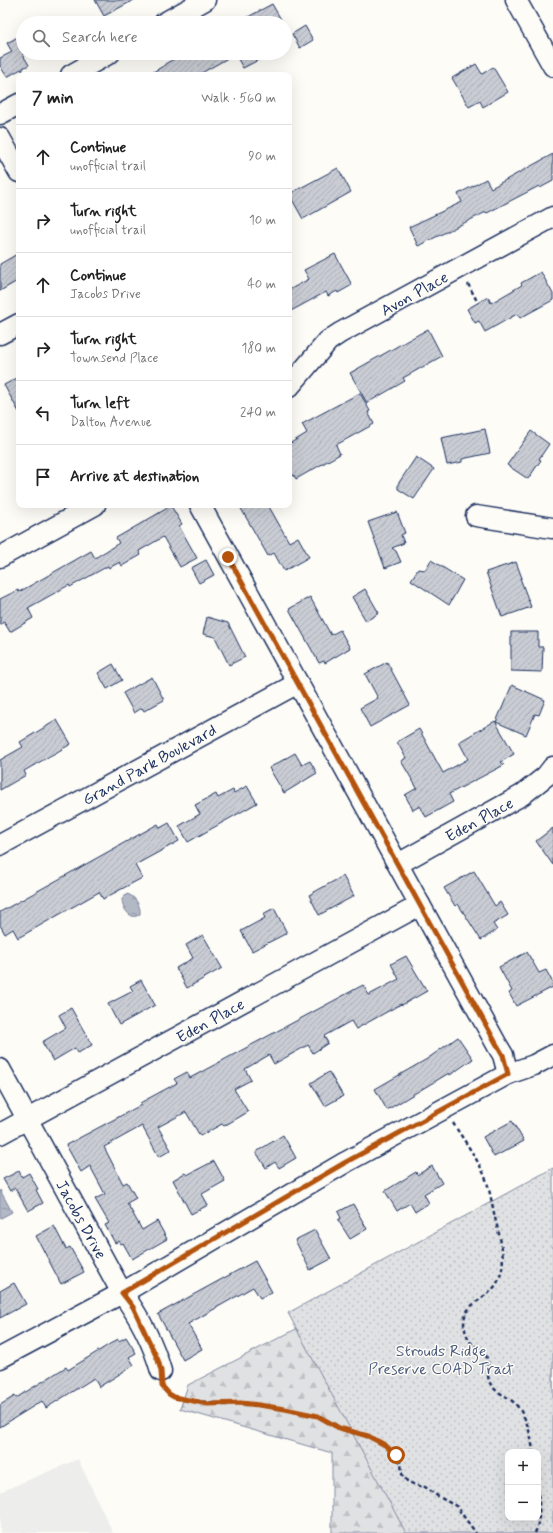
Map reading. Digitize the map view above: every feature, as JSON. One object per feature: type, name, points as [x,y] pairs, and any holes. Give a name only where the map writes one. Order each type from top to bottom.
[{"type":"street","points":[[516,0],[553,66]]},
{"type":"street","points":[[175,16],[200,1]]},
{"type":"street","points":[[76,72],[98,60]]},
{"type":"street","points":[[0,114],[16,106]]},
{"type":"street","points":[[0,138],[16,167]]},
{"type":"street","name":"Avon Place","points":[[292,383],[328,341],[340,333],[553,217]]},
{"type":"street","points":[[0,334],[16,326]]},
{"type":"street","points":[[0,556],[89,508]]},
{"type":"street","points":[[202,508],[450,957],[500,1050],[508,1074]]},
{"type":"street","points":[[476,516],[553,530]]},
{"type":"street","name":"Grand Park Boulevard","points":[[0,845],[298,683]]},
{"type":"street","name":"Eden Place","points":[[398,864],[522,795],[546,776],[553,766]]},
{"type":"street","name":"Eden Place","points":[[0,1134],[420,905]]},
{"type":"street","points":[[0,1358],[122,1293],[346,1162],[508,1074],[534,1065],[553,1055]]},
{"type":"street","name":"Jacobs Drive","points":[[0,1069],[122,1293],[133,1307],[148,1336],[161,1371]]},
{"type":"path","points":[[465,278],[478,302]]},
{"type":"path","points":[[444,1109],[483,1172],[490,1191],[502,1252],[499,1280],[493,1290],[471,1305],[465,1316],[465,1330],[472,1344],[482,1350],[489,1361],[488,1374],[491,1386],[499,1393],[512,1400],[524,1416],[531,1438],[533,1449]]},
{"type":"path","points":[[161,1371],[162,1386],[169,1394],[179,1399],[214,1404],[241,1403],[285,1409],[318,1416],[339,1428],[368,1436],[385,1445],[396,1455],[401,1463],[402,1474],[407,1481],[415,1485],[425,1487],[439,1497],[456,1506],[476,1533]]},
{"type":"path","points":[[535,1533],[539,1521]]},
{"type":"shaded area","points":[[78,1459],[113,1533],[0,1533],[0,1492]]},
{"type":"green space","name":"Strouds Ridge Preserve COAD Tract","points":[[553,1168],[553,1533],[406,1533],[288,1313]]},
{"type":"green space","name":"Strouds Ridge Preserve COAD Tract","points":[[553,1196],[553,1533],[332,1533],[332,1453],[180,1409],[188,1385]]},
{"type":"water","points":[[127,894],[135,899],[138,905],[140,914],[137,916],[130,915],[125,910],[122,899]]},
{"type":"water","points":[[0,1190],[12,1212],[1,1218],[0,1216]]},
{"type":"building","points":[[95,0],[134,0],[104,16]]},
{"type":"building","points":[[272,4],[279,16],[250,16]]},
{"type":"building","points":[[305,26],[313,40],[300,48],[292,34]]},
{"type":"building","points":[[16,38],[16,60],[26,60],[29,65],[23,68],[23,72],[21,69],[7,77],[0,66],[0,58],[12,52],[7,43]]},
{"type":"building","points":[[172,60],[224,60],[203,72],[153,72]]},
{"type":"building","points":[[238,60],[258,60],[243,68]]},
{"type":"building","points":[[476,64],[482,74],[493,67],[508,92],[483,107],[480,101],[469,107],[452,78]]},
{"type":"building","points":[[553,154],[553,181],[540,188],[539,186],[418,246],[409,227],[462,202],[458,194],[486,179],[491,188]]},
{"type":"building","points":[[338,168],[351,192],[303,219],[292,199],[292,192]]},
{"type":"building","points":[[335,254],[352,285],[338,293],[337,291],[328,296],[326,292],[292,310],[292,288],[309,279],[304,270]]},
{"type":"building","points":[[16,255],[16,282],[0,291],[0,264]]},
{"type":"building","points":[[541,272],[553,294],[553,300],[520,318],[517,314],[485,332],[479,321],[475,323],[467,309],[488,297],[491,303]]},
{"type":"building","points":[[428,329],[442,356],[403,378],[405,381],[367,403],[350,373]]},
{"type":"building","points":[[16,379],[16,407],[4,385]]},
{"type":"building","points":[[360,393],[370,411],[368,412],[374,424],[336,445],[340,454],[296,479],[294,475],[292,476],[292,442],[307,433],[302,424]]},
{"type":"building","points":[[485,429],[490,453],[462,459],[462,462],[447,465],[441,438]]},
{"type":"building","points":[[531,431],[549,444],[539,459],[541,460],[528,479],[507,465]]},
{"type":"building","points":[[416,457],[434,469],[414,499],[398,489],[398,484]]},
{"type":"building","points":[[168,508],[172,508],[182,524],[179,526],[197,558],[180,567],[163,537],[139,551],[141,555],[122,566],[120,562],[109,568],[108,566],[70,587],[69,585],[28,608],[33,618],[10,632],[4,622],[0,625],[0,599],[18,590],[19,592],[91,551],[95,558],[119,543],[116,538]]},
{"type":"building","points":[[241,508],[270,508],[289,542],[298,537],[309,557],[284,571],[274,553],[268,556]]},
{"type":"building","points":[[397,512],[405,533],[401,535],[404,543],[392,548],[396,551],[401,562],[385,568],[368,522]]},
{"type":"building","points":[[206,560],[214,575],[199,583],[191,568]]},
{"type":"building","points":[[431,560],[463,580],[449,605],[411,580],[418,569],[425,570]]},
{"type":"building","points":[[516,562],[522,578],[520,578],[531,607],[502,617],[486,572]]},
{"type":"building","points":[[365,589],[379,613],[366,621],[352,597]]},
{"type":"building","points":[[310,597],[331,635],[340,630],[350,648],[325,663],[324,661],[319,663],[289,609]]},
{"type":"building","points":[[207,617],[228,623],[245,657],[229,665],[215,637],[203,634]]},
{"type":"building","points":[[511,632],[538,632],[538,647],[543,647],[542,672],[511,671]]},
{"type":"building","points":[[387,662],[410,705],[370,727],[360,708],[378,698],[365,674]]},
{"type":"building","points":[[113,664],[122,680],[107,689],[98,673]]},
{"type":"building","points":[[152,677],[164,700],[144,711],[142,708],[134,713],[123,693]]},
{"type":"building","points":[[512,685],[545,700],[539,715],[535,714],[526,735],[496,722]]},
{"type":"building","points":[[57,720],[71,744],[24,771],[26,775],[0,790],[0,760],[23,747],[20,742]]},
{"type":"building","points":[[495,721],[514,754],[501,762],[504,765],[449,794],[453,802],[426,817],[420,806],[413,810],[405,795],[417,788],[401,761],[406,758],[397,742],[419,729],[443,773],[468,759],[459,742]]},
{"type":"building","points":[[295,753],[302,765],[310,761],[317,773],[284,793],[269,768]]},
{"type":"building","points":[[247,786],[257,803],[188,842],[179,826],[200,814],[195,805],[216,794],[218,798],[233,790],[234,793]]},
{"type":"building","points":[[169,823],[179,841],[135,865],[142,878],[103,899],[99,892],[18,938],[13,929],[5,934],[0,925],[0,912],[158,824],[160,828]]},
{"type":"building","points":[[553,828],[553,865],[536,841]]},
{"type":"building","points":[[474,871],[495,906],[500,902],[508,915],[493,924],[497,930],[481,940],[458,904],[455,906],[444,888]]},
{"type":"building","points":[[343,876],[354,896],[319,915],[309,895]]},
{"type":"building","points":[[274,908],[287,933],[252,951],[241,931],[265,918],[263,914]]},
{"type":"building","points":[[203,935],[222,968],[187,988],[176,968],[193,958],[186,945]]},
{"type":"building","points":[[527,952],[539,973],[546,970],[553,983],[553,987],[516,1006],[509,993],[512,991],[499,967]]},
{"type":"building","points":[[406,956],[427,991],[356,1029],[351,1021],[324,1036],[328,1043],[313,1053],[308,1045],[274,1064],[269,1055],[245,1069],[251,1080],[234,1089],[248,1112],[224,1126],[222,1124],[200,1136],[186,1112],[158,1127],[171,1150],[159,1157],[142,1126],[104,1147],[123,1184],[127,1182],[136,1198],[127,1203],[142,1230],[157,1221],[167,1239],[132,1259],[123,1243],[121,1244],[119,1241],[115,1243],[105,1225],[109,1223],[95,1199],[105,1194],[90,1166],[81,1172],[66,1145],[141,1105],[140,1103],[177,1083],[174,1079],[187,1072],[190,1078],[363,985],[369,995],[399,979],[391,964]]},
{"type":"building","points":[[141,980],[155,1005],[119,1025],[108,1004],[133,991],[130,986]]},
{"type":"building","points":[[71,1008],[92,1045],[78,1053],[75,1048],[53,1061],[42,1042],[66,1028],[59,1015]]},
{"type":"building","points":[[458,1037],[473,1059],[450,1075],[449,1073],[387,1110],[375,1089],[427,1059]]},
{"type":"building","points":[[329,1072],[343,1096],[325,1106],[311,1083]]},
{"type":"building","points":[[512,1121],[524,1141],[494,1157],[483,1137]]},
{"type":"building","points":[[283,1135],[296,1158],[279,1168],[275,1162],[266,1168],[256,1152]]},
{"type":"building","points":[[214,1161],[225,1181],[202,1194],[208,1205],[191,1214],[173,1180],[185,1173],[187,1175]]},
{"type":"building","points":[[432,1166],[442,1183],[424,1194],[429,1203],[415,1212],[410,1203],[397,1211],[385,1191],[416,1172],[417,1175]]},
{"type":"building","points":[[19,1171],[22,1177],[29,1173],[38,1189],[36,1190],[43,1203],[28,1211],[15,1188],[10,1191],[3,1179]]},
{"type":"building","points":[[353,1204],[367,1229],[350,1239],[338,1220],[341,1218],[338,1212]]},
{"type":"building","points":[[54,1226],[66,1249],[70,1247],[84,1272],[61,1284],[36,1236]]},
{"type":"building","points":[[315,1230],[331,1259],[310,1270],[295,1240]]},
{"type":"building","points":[[255,1261],[272,1292],[260,1298],[253,1287],[188,1324],[202,1349],[183,1360],[158,1314]]},
{"type":"building","points":[[14,1283],[26,1304],[0,1318],[0,1291]]},
{"type":"building","points":[[126,1337],[136,1353],[129,1357],[134,1365],[99,1387],[94,1378],[46,1408],[42,1401],[0,1427],[0,1405],[15,1396],[16,1398],[66,1367],[68,1370],[118,1339],[119,1341]]},
{"type":"route","points":[[228,557],[450,957],[503,1055],[508,1074],[346,1162],[122,1293],[133,1307],[148,1336],[158,1360],[161,1371],[162,1386],[174,1397],[208,1404],[241,1403],[259,1405],[318,1416],[339,1428],[368,1436],[385,1445],[396,1455]]}]
